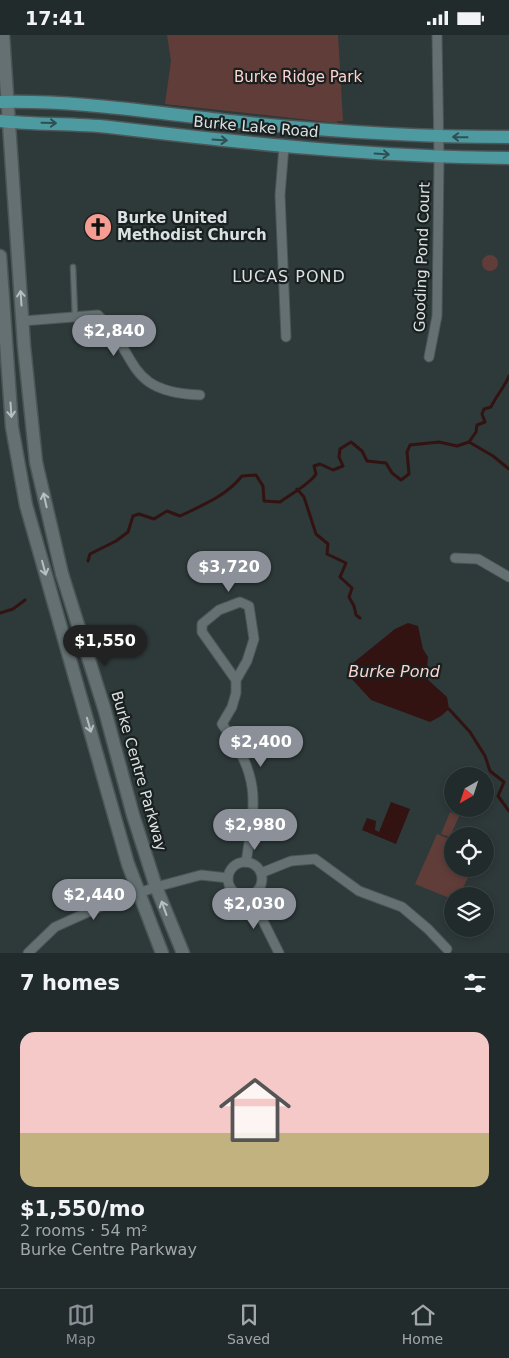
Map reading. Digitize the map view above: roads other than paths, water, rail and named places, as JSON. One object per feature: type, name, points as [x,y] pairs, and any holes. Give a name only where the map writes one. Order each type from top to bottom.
[{"type":"main road","name":"Burke Centre Parkway","points":[[3,35],[4,121],[36,462],[62,574],[156,887],[183,953]]},
{"type":"main road","name":"Burke Lake Road","points":[[4,102],[69,104],[291,128],[438,137],[509,137]]},
{"type":"main road","name":"Burke Lake Road","points":[[4,121],[61,123],[284,146],[439,158],[509,158]]},
{"type":"main road","points":[[0,256],[12,427],[26,505],[138,893],[162,953]]},
{"type":"street","name":"Gooding Pond Court","points":[[429,357],[437,317],[439,158],[437,35]]},
{"type":"street","points":[[284,146],[280,195],[286,337]]},
{"type":"street","points":[[23,321],[98,315],[110,328],[140,374],[153,386],[186,394],[200,395]]},
{"type":"street","points":[[454,558],[478,559],[509,577]]},
{"type":"street","points":[[236,680],[202,632],[202,624],[219,610],[240,601],[249,606],[254,639],[248,661],[236,680],[236,693],[222,724],[239,748],[249,769],[254,804],[246,862]]},
{"type":"street","points":[[261,873],[291,861],[315,859],[359,891],[402,907],[428,929],[447,949]]},
{"type":"street","points":[[228,878],[236,865],[246,862],[255,865],[261,873],[260,886],[250,895]]},
{"type":"street","points":[[28,953],[42,937],[71,918],[156,887],[201,875],[228,878]]},
{"type":"street","points":[[228,878],[235,892],[250,895]]},
{"type":"street","points":[[250,895],[279,953]]},
{"type":"lane","points":[[73,267],[75,317]]},
{"type":"water","name":"Burke Pond","points":[[408,623],[418,626],[423,649],[428,657],[426,678],[447,697],[449,709],[430,722],[371,700],[350,677],[353,663],[395,629]]},
{"type":"water","points":[[391,802],[410,809],[396,844],[362,830],[367,818],[376,821],[375,830],[379,832]]},
{"type":"waterway","points":[[88,561],[90,554],[116,541],[128,532],[133,516],[139,514],[154,519],[167,511],[180,516],[221,495],[242,476],[256,475],[263,486],[264,501],[280,502],[313,478],[316,474],[314,466],[320,464],[333,470],[343,466],[339,457],[340,449],[351,442],[362,451],[367,461],[386,463],[392,473],[401,480],[409,474],[407,452],[410,445],[439,442],[457,446],[469,442],[476,432],[477,425],[485,422],[482,414],[484,409],[491,407],[509,376]]},
{"type":"waterway","points":[[469,442],[493,456],[509,469]]},
{"type":"waterway","points":[[297,489],[304,497],[316,534],[328,544],[327,554],[346,563],[340,577],[352,588],[349,597],[356,615],[360,618]]},
{"type":"waterway","points":[[0,613],[13,609],[25,600]]},
{"type":"waterway","points":[[449,709],[470,732],[485,756],[490,771],[504,782],[498,796],[509,811]]},
{"type":"place","name":"Burke United Methodist Church","points":[[98,227]]},
{"type":"district","name":"LUCAS POND","points":[[289,276]]},
{"type":"park label","name":"Burke Ridge Park","points":[[298,77]]}]
